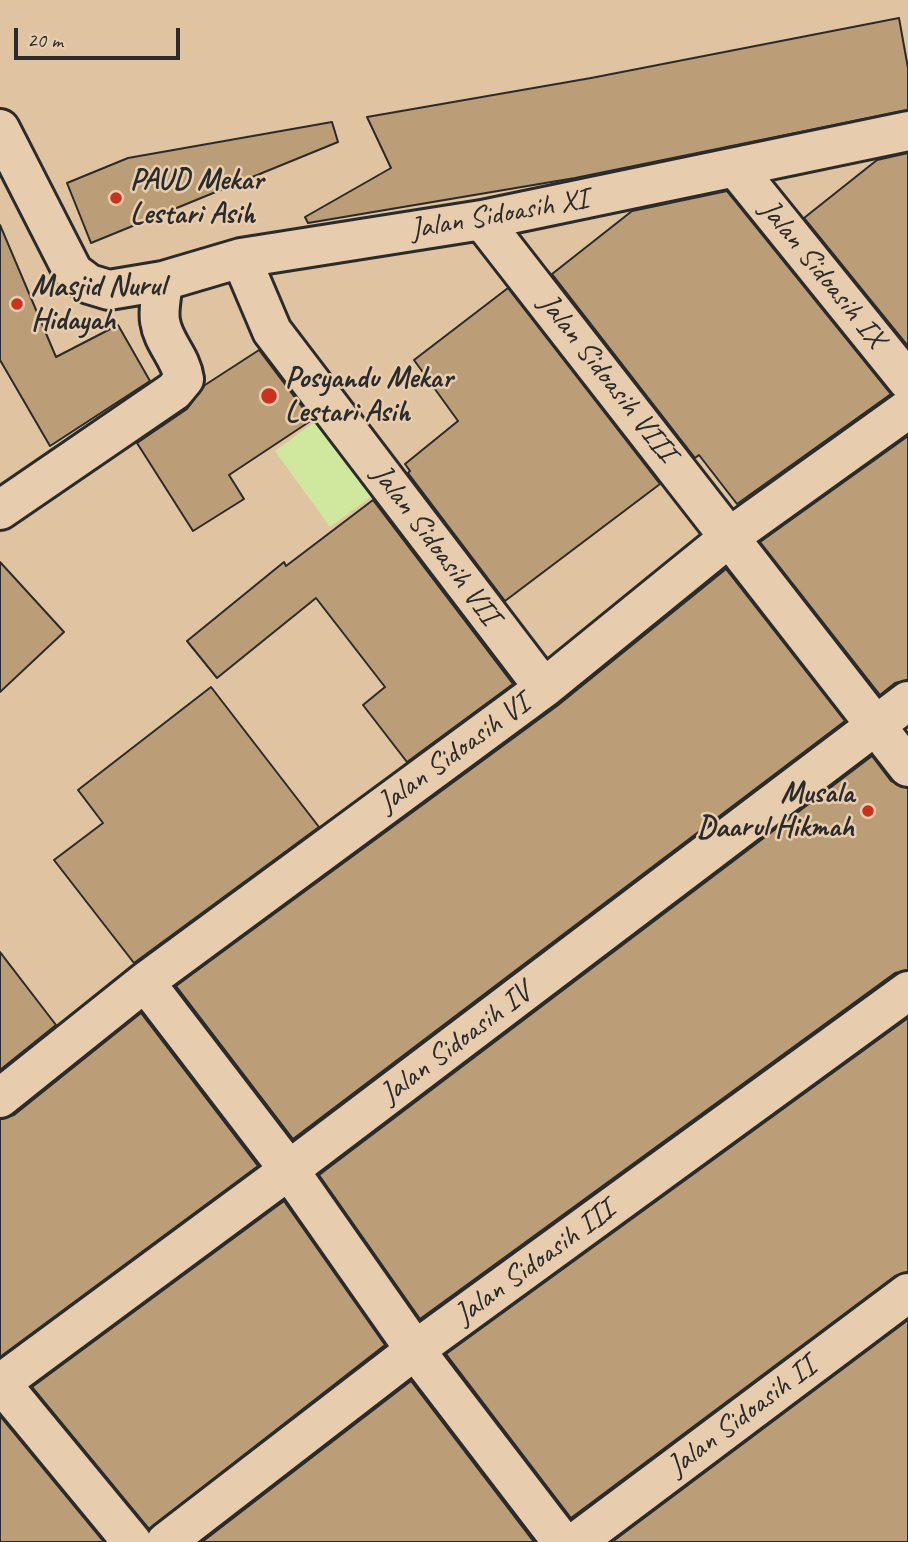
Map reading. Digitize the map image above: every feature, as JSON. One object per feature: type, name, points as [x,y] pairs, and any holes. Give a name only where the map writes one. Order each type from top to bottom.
[{"type":"street","name":"Jalan Sidoasih XI","points":[[0,129],[73,272],[89,284],[109,290],[163,281],[241,258],[482,220],[908,131]]},
{"type":"street","name":"Jalan Sidoasih IX","points":[[736,168],[908,381]]},
{"type":"street","name":"Jalan Sidoasih VIII","points":[[482,220],[731,536],[908,767]]},
{"type":"street","name":"Jalan Sidoasih VII","points":[[241,258],[272,331],[544,688]]},
{"type":"street","points":[[0,510],[174,391],[184,379],[182,365],[166,338],[160,320],[163,281]]},
{"type":"street","name":"Jalan Sidoasih VI","points":[[0,1098],[145,982],[544,688],[731,536],[908,409]]},
{"type":"street","name":"Jalan Sidoasih IV","points":[[0,1383],[289,1170],[908,701]]},
{"type":"street","points":[[145,982],[289,1170],[415,1350],[562,1542]]},
{"type":"street","name":"Jalan Sidoasih III","points":[[166,1542],[415,1350],[908,991]]},
{"type":"street","name":"Jalan Sidoasih II","points":[[576,1542],[908,1293]]},
{"type":"street","points":[[0,1383],[132,1542]]},
{"type":"green space","points":[[324,415],[379,491],[330,527],[275,451]]},
{"type":"building","points":[[899,18],[908,68],[908,110],[575,178],[308,223],[305,217],[391,168],[367,117],[591,78]]},
{"type":"building","points":[[332,122],[338,142],[91,243],[67,183],[128,158]]},
{"type":"building","points":[[908,153],[908,346],[804,218],[877,160]]},
{"type":"building","points":[[727,191],[891,394],[737,504],[699,455],[695,458],[552,274],[632,211]]},
{"type":"building","points":[[0,225],[56,357],[118,325],[150,381],[50,446],[0,360]]},
{"type":"building","points":[[508,288],[660,484],[505,601],[408,473],[410,471],[405,464],[458,421],[414,360]]},
{"type":"building","points":[[259,350],[312,420],[229,475],[244,499],[193,531],[137,443],[187,409],[205,385]]},
{"type":"building","points":[[908,436],[908,680],[895,683],[880,695],[760,542]]},
{"type":"building","points":[[373,500],[513,684],[407,762],[363,705],[385,687],[316,598],[217,678],[187,641],[284,562],[286,566]]},
{"type":"building","points":[[0,562],[64,632],[0,692]]},
{"type":"building","points":[[726,569],[845,721],[293,1139],[176,986],[557,706]]},
{"type":"building","points":[[211,687],[319,827],[134,963],[54,860],[103,823],[78,790]]},
{"type":"building","points":[[872,756],[891,781],[908,788],[908,970],[895,973],[420,1319],[319,1175]]},
{"type":"building","points":[[0,952],[56,1025],[0,1070]]},
{"type":"building","points":[[141,1013],[258,1166],[0,1357],[0,1119],[14,1115]]},
{"type":"building","points":[[908,1018],[908,1272],[895,1276],[571,1518],[446,1354]]},
{"type":"building","points":[[284,1201],[385,1345],[149,1529],[32,1387]]},
{"type":"building","points":[[908,1320],[908,1542],[612,1542]]},
{"type":"building","points":[[411,1381],[534,1542],[202,1542]]},
{"type":"building","points":[[0,1416],[104,1542],[0,1542]]},
{"type":"place","name":"PAUD Mekar Lestari Asih","points":[[116,198]]},
{"type":"place","name":"Masjid Nurul Hidayah","points":[[17,304]]},
{"type":"place","name":"Posyandu Mekar Lestari Asih","points":[[269,396]]},
{"type":"place","name":"Musala Daarul Hikmah","points":[[868,811]]}]
